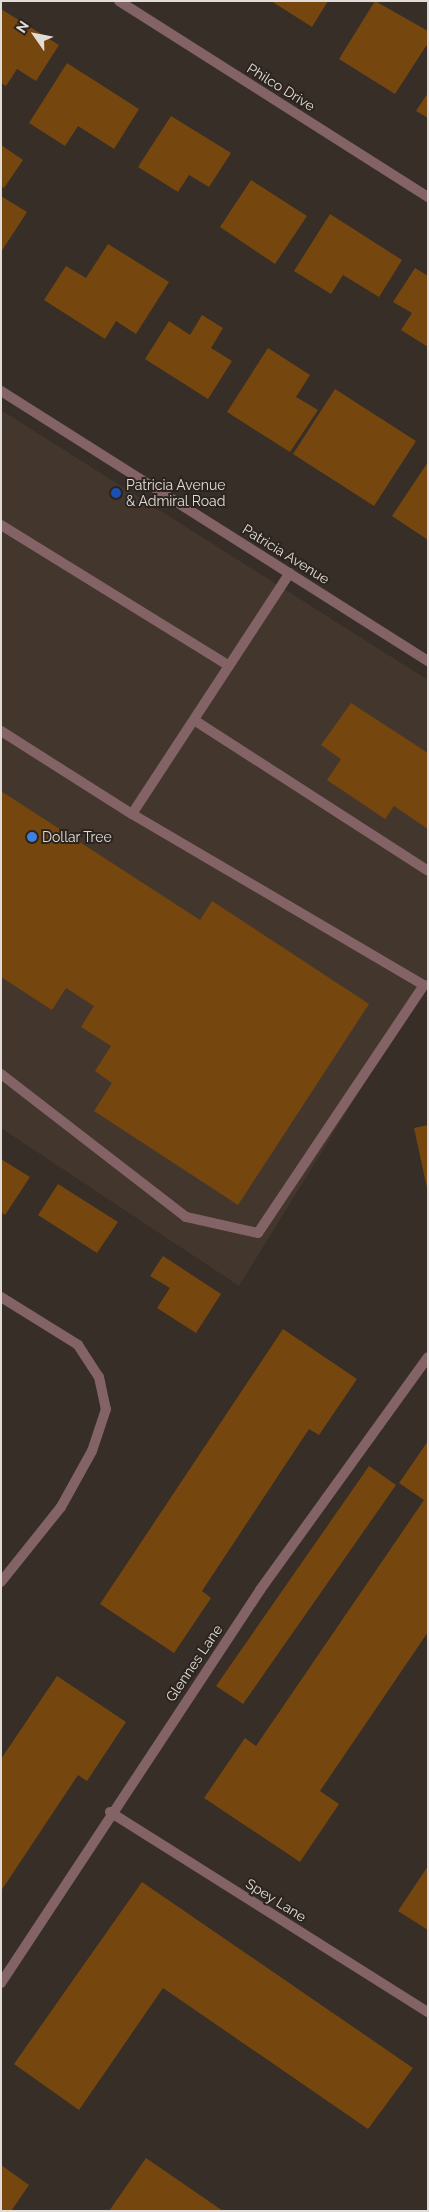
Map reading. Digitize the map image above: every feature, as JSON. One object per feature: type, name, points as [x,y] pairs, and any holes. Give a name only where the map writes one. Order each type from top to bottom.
[{"type":"street","name":"Philco Drive","points":[[119,1],[428,197]]},
{"type":"street","name":"Patricia Avenue","points":[[1,391],[428,661]]},
{"type":"street","points":[[1,525],[229,666]]},
{"type":"street","points":[[132,814],[290,572]]},
{"type":"street","points":[[194,720],[428,872]]},
{"type":"street","points":[[1,731],[132,814],[426,982],[258,1233],[186,1217],[1,1074]]},
{"type":"street","points":[[1,1297],[78,1345],[99,1377],[106,1409],[92,1451],[61,1507],[1,1582]]},
{"type":"street","name":"Glennes Lane","points":[[1,1983],[110,1812],[260,1590],[420,1365],[428,1357]]},
{"type":"street","name":"Spey Lane","points":[[110,1812],[428,2012]]},
{"type":"shaded area","points":[[1,410],[428,680],[428,980],[239,1286],[1,1128]]},
{"type":"building","points":[[271,1],[328,1],[312,27]]},
{"type":"building","points":[[375,1],[428,31],[428,43],[395,94],[339,59]]},
{"type":"building","points":[[1,9],[59,45],[36,81],[17,69],[6,86],[1,83]]},
{"type":"building","points":[[67,63],[139,109],[114,149],[78,126],[65,146],[29,123]]},
{"type":"building","points":[[428,93],[428,118],[416,111]]},
{"type":"building","points":[[171,116],[231,153],[209,187],[189,175],[178,192],[138,167]]},
{"type":"building","points":[[1,145],[23,160],[4,188],[1,186]]},
{"type":"building","points":[[251,180],[307,216],[275,264],[220,227]]},
{"type":"building","points":[[1,196],[27,212],[1,252]]},
{"type":"building","points":[[330,214],[402,260],[379,297],[343,275],[331,294],[294,271]]},
{"type":"building","points":[[108,244],[169,282],[136,334],[116,321],[105,339],[44,300],[66,266],[86,278]]},
{"type":"building","points":[[415,268],[428,276],[428,347],[401,330],[412,313],[393,302]]},
{"type":"building","points":[[202,315],[223,328],[211,348],[232,361],[208,399],[145,359],[169,321],[190,335]]},
{"type":"building","points":[[268,348],[310,375],[296,397],[318,410],[290,452],[227,412]]},
{"type":"building","points":[[335,389],[416,441],[374,506],[293,454]]},
{"type":"building","points":[[428,462],[428,540],[392,516]]},
{"type":"building","points":[[351,703],[428,753],[428,829],[394,806],[385,819],[327,780],[341,759],[321,745]]},
{"type":"building","points":[[1,791],[200,920],[212,901],[369,1004],[238,1205],[94,1111],[112,1083],[95,1071],[111,1046],[81,1027],[94,1006],[66,988],[52,1010],[1,977]]},
{"type":"building","points":[[428,1125],[428,1188],[427,1188],[414,1128]]},
{"type":"building","points":[[1,1159],[30,1177],[5,1215],[1,1212]]},
{"type":"building","points":[[58,1184],[118,1222],[97,1253],[38,1215]]},
{"type":"building","points":[[163,1256],[221,1294],[196,1333],[157,1308],[170,1288],[150,1276]]},
{"type":"building","points":[[283,1329],[357,1379],[319,1435],[309,1429],[202,1591],[211,1598],[174,1653],[100,1604]]},
{"type":"building","points":[[428,1441],[428,1632],[320,1791],[339,1804],[300,1862],[204,1798],[245,1738],[256,1746],[424,1500],[399,1483]]},
{"type":"building","points":[[369,1466],[396,1485],[243,1704],[216,1686]]},
{"type":"building","points":[[57,1676],[126,1722],[87,1781],[78,1775],[1,1891],[1,1759]]},
{"type":"building","points":[[428,1866],[428,1930],[398,1911]]},
{"type":"building","points":[[142,1882],[413,2068],[368,2129],[163,1988],[79,2110],[14,2064]]},
{"type":"building","points":[[146,2158],[223,2211],[109,2211]]},
{"type":"building","points":[[1,2165],[29,2185],[11,2211],[1,2211]]},
{"type":"place","name":"Patricia Avenue & Admiral Road","points":[[116,493]]},
{"type":"place","name":"Dollar Tree","points":[[32,837]]}]
